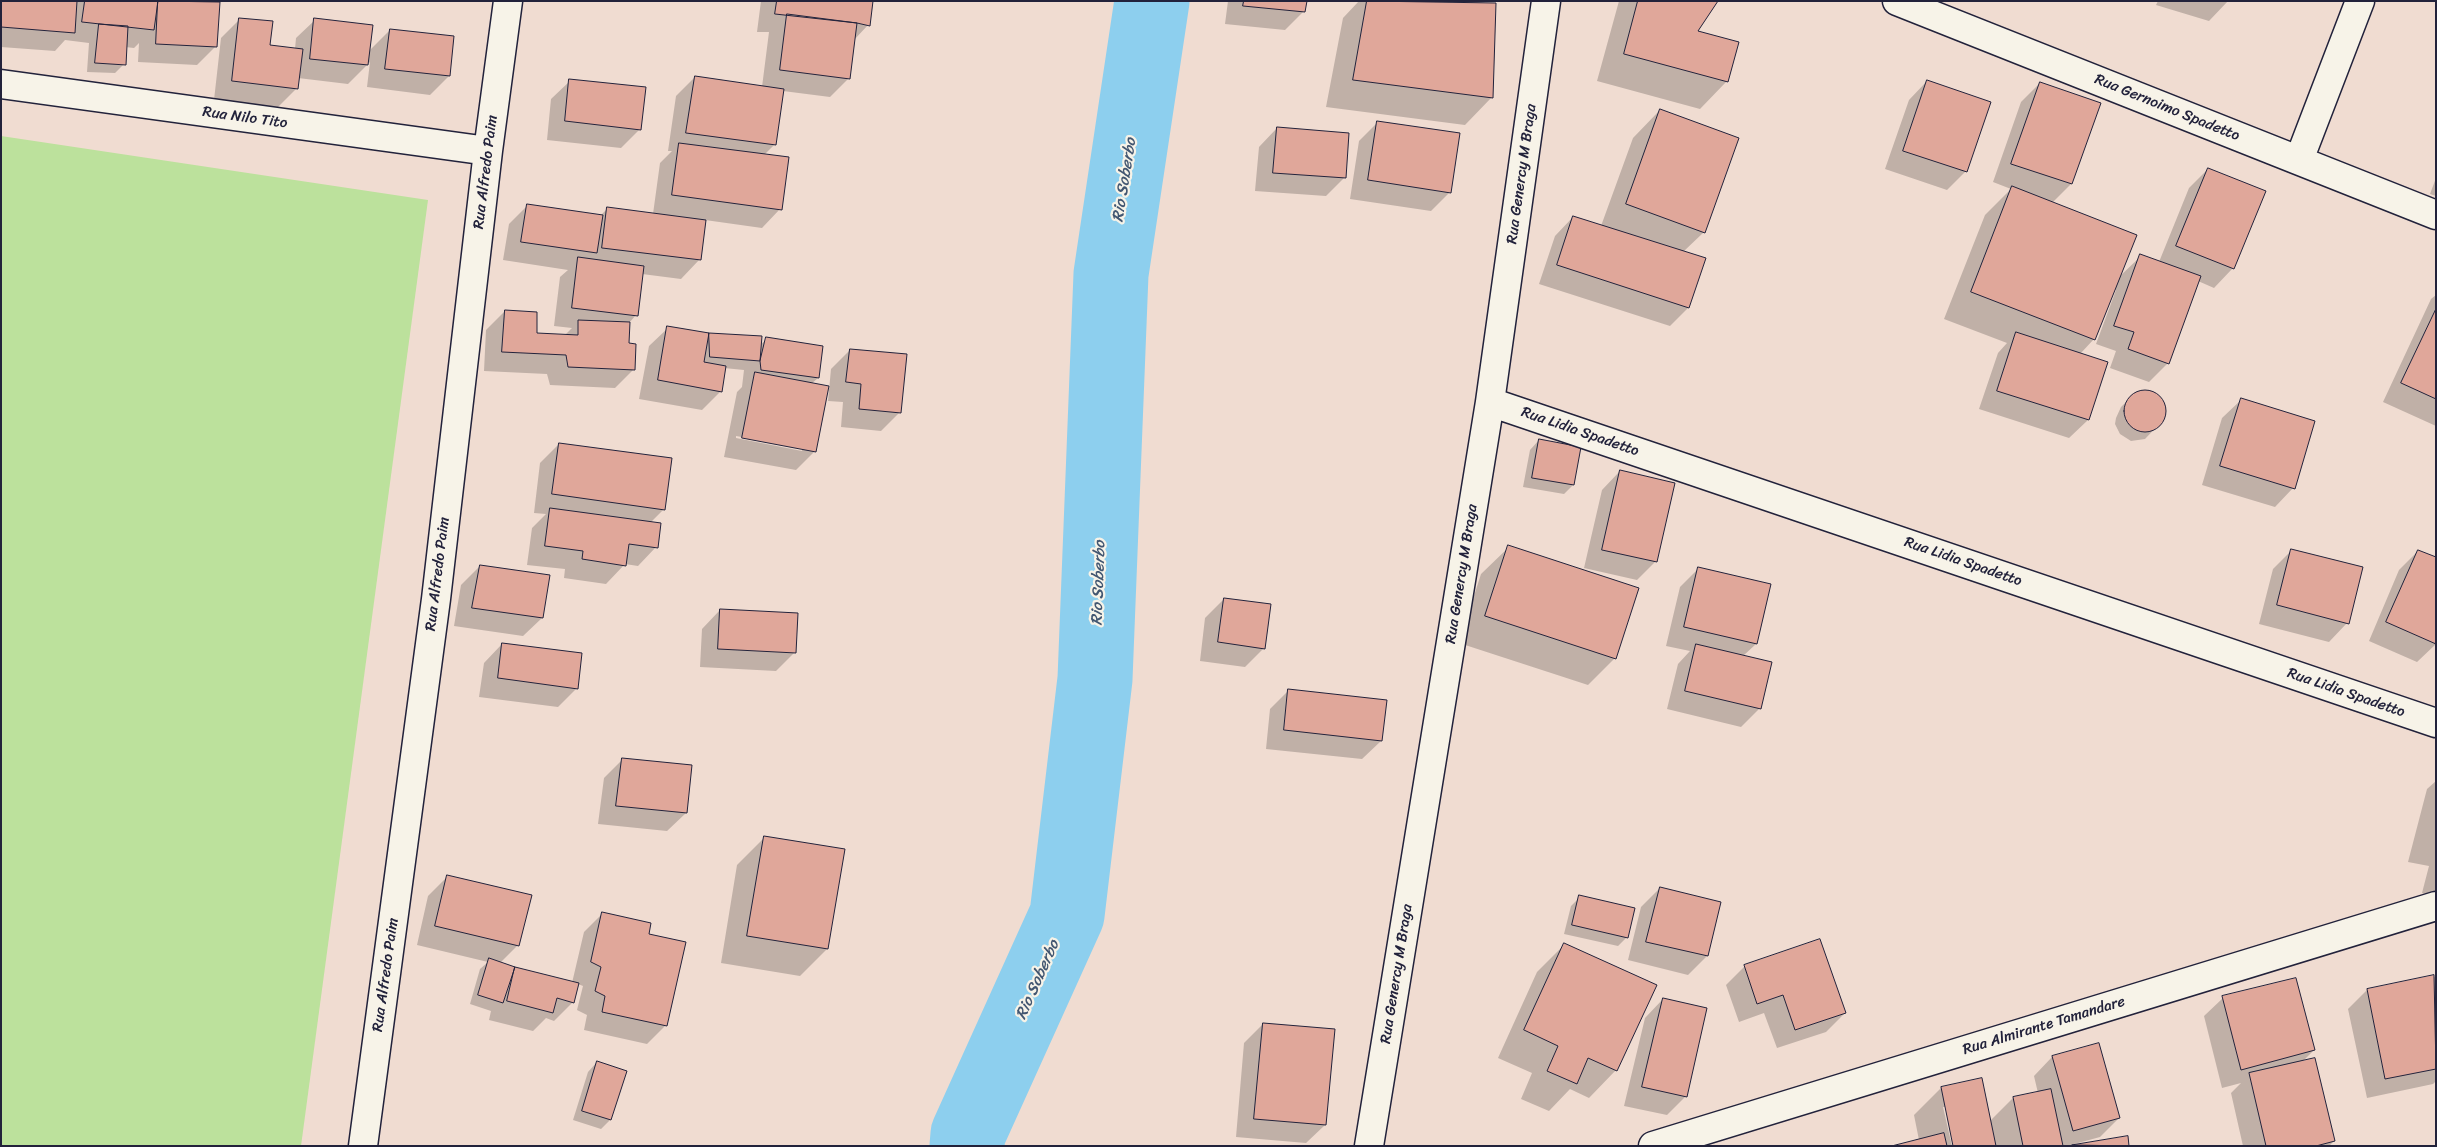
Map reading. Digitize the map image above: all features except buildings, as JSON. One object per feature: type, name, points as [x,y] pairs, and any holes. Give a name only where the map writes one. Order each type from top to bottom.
[{"type":"street","name":"Rua Alfredo Paim","points":[[363,1146],[436,599],[488,151],[508,1]]},
{"type":"street","name":"Rua Genercy M Braga","points":[[1369,1146],[1490,402],[1546,1]]},
{"type":"street","name":"Rua Gernoimo Spadetto","points":[[1897,1],[2436,215]]},
{"type":"street","points":[[2299,160],[2360,1]]},
{"type":"street","name":"Rua Nilo Tito","points":[[1,84],[488,151]]},
{"type":"street","name":"Rua Lidia Spadetto","points":[[1490,402],[2436,723]]},
{"type":"street","name":"Rua Almirante Tamandare","points":[[1653,1146],[2436,906]]},
{"type":"green space","points":[[1,136],[428,200],[301,1146],[1,1146]]},
{"type":"waterway","name":"Rio Soberbo","points":[[967,1146],[968,1134],[1067,915],[1095,679],[1111,274],[1152,1]]}]
